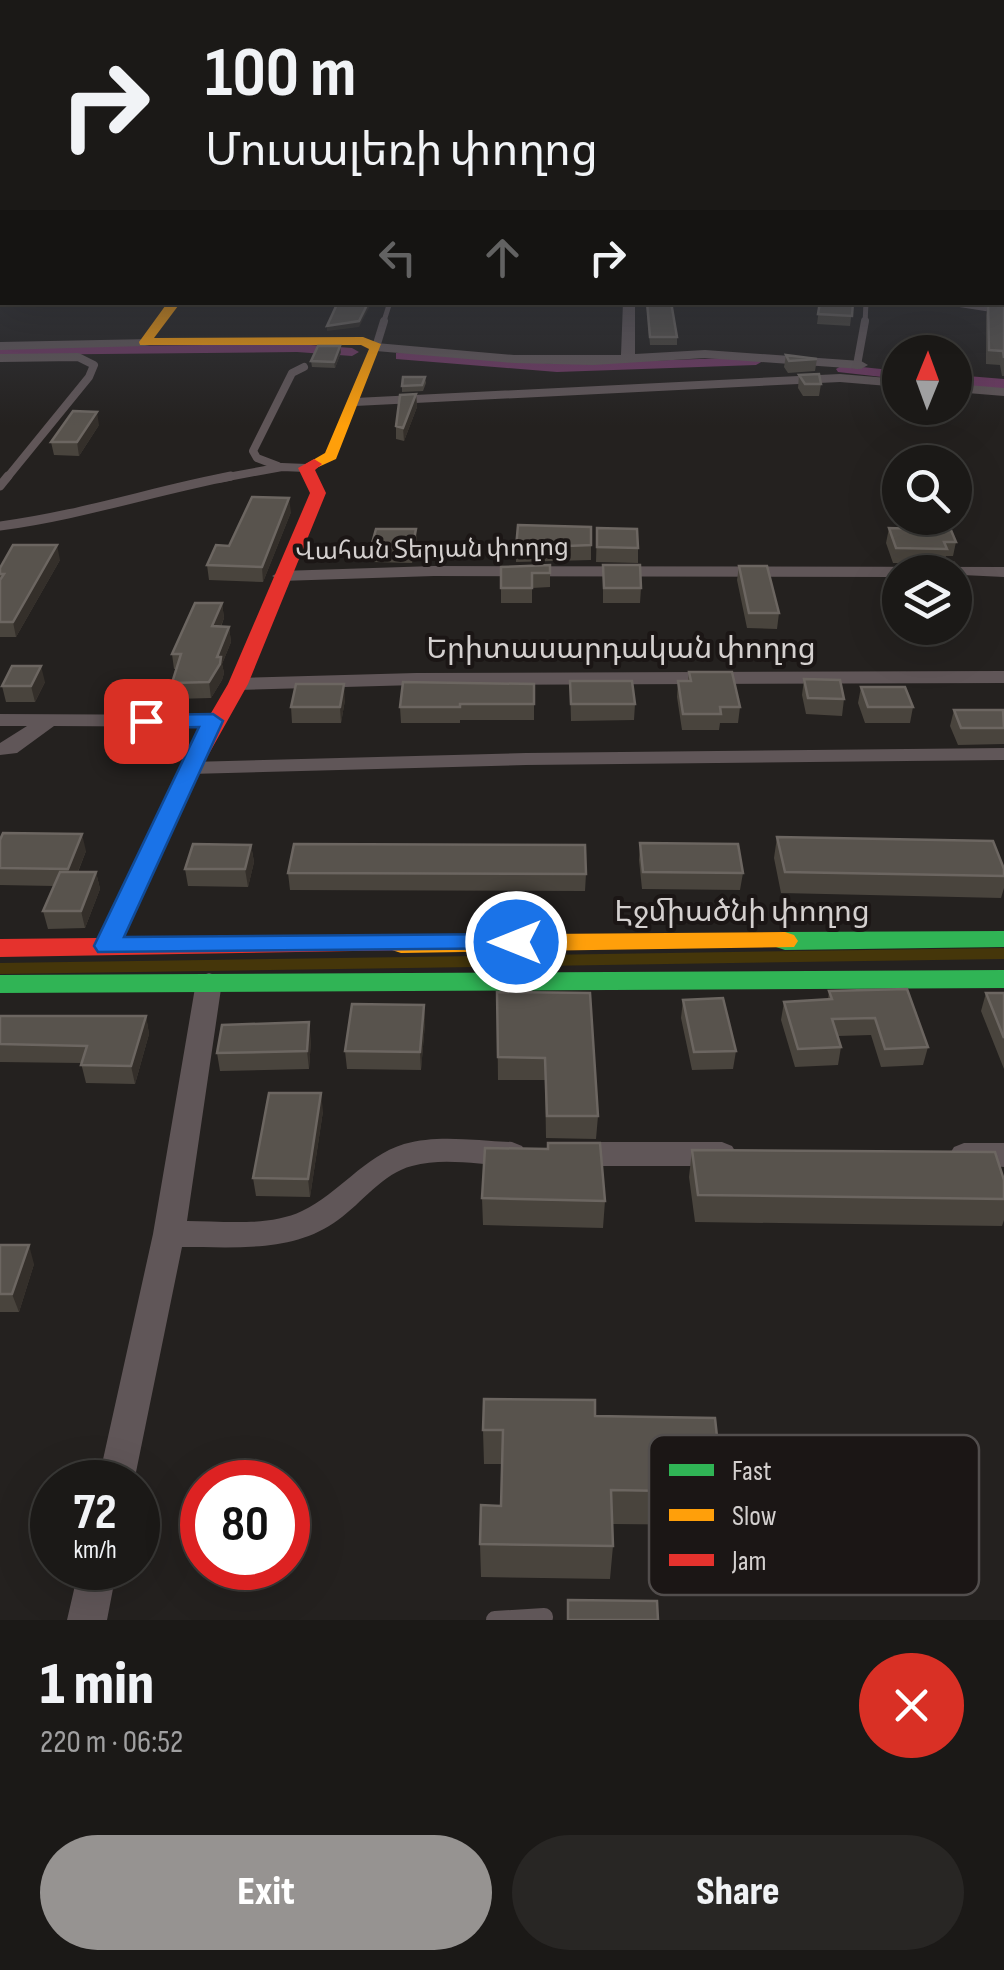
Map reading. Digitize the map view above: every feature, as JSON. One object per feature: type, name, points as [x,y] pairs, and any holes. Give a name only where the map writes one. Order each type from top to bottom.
[{"type":"main road","points":[[146,342],[174,305]]},
{"type":"main road","points":[[107,946],[213,721],[238,684],[318,493],[306,468],[331,456],[376,348],[363,341],[146,342]]},
{"type":"main road","name":"Էջմիածնի փողոց","points":[[0,948],[1004,939]]},
{"type":"main road","points":[[0,984],[1004,978]]},
{"type":"street","points":[[628,356],[629,305]]},
{"type":"street","points":[[972,305],[1004,310]]},
{"type":"street","points":[[0,346],[146,342]]},
{"type":"street","points":[[376,348],[593,362],[628,356],[762,356],[882,367]]},
{"type":"street","points":[[972,375],[1004,378]]},
{"type":"street","points":[[355,402],[840,378],[882,382]]},
{"type":"street","points":[[972,389],[1004,392]]},
{"type":"street","name":"Վահան Տերյան փողոց","points":[[281,576],[470,570],[1004,572]]},
{"type":"street","name":"Երիտասարդական փողոց","points":[[238,684],[416,679],[1004,678]]},
{"type":"street","points":[[0,720],[213,721]]},
{"type":"street","points":[[0,750],[46,722]]},
{"type":"street","points":[[190,768],[526,759],[1004,754]]},
{"type":"street","points":[[121,1460],[168,1234],[209,982]]},
{"type":"street","points":[[168,1234],[286,1229],[307,1224],[379,1170],[412,1154],[748,1154]]},
{"type":"street","points":[[925,1155],[1004,1155]]},
{"type":"street","points":[[87,1620],[93,1590]]},
{"type":"lane","points":[[376,348],[389,305]]},
{"type":"lane","points":[[857,365],[866,331],[866,305]]},
{"type":"lane","points":[[0,358],[78,357],[94,365],[89,378],[0,486]]},
{"type":"lane","points":[[282,467],[258,458],[253,452],[292,373],[304,367]]},
{"type":"lane","points":[[0,526],[46,520],[157,490],[282,467],[306,468]]},
{"type":"lane","points":[[495,1620],[544,1617]]},
{"type":"shaded area","points":[[1004,948],[1004,959],[0,974],[0,963]]},
{"type":"building","points":[[337,305],[367,305],[359,321],[327,326]]},
{"type":"building","points":[[647,305],[672,305],[677,337],[650,337]]},
{"type":"building","points":[[820,305],[853,305],[852,316],[818,314]]},
{"type":"building","points":[[988,305],[1004,305],[1004,358],[1003,351],[989,350]]},
{"type":"building","points":[[318,346],[340,346],[334,362],[311,361]]},
{"type":"building","points":[[786,355],[817,359],[789,361]]},
{"type":"building","points":[[819,374],[821,384],[805,384],[799,375]]},
{"type":"building","points":[[403,377],[425,377],[422,385],[402,386]]},
{"type":"building","points":[[416,394],[403,428],[396,426],[400,395]]},
{"type":"building","points":[[73,411],[97,412],[77,442],[51,442]]},
{"type":"building","points":[[252,497],[289,498],[262,567],[207,565],[216,545],[229,546]]},
{"type":"building","points":[[518,525],[591,527],[591,545],[516,548]]},
{"type":"building","points":[[597,528],[637,529],[638,548],[597,547]]},
{"type":"building","points":[[376,529],[416,529],[412,548],[371,547]]},
{"type":"building","points":[[891,535],[953,535],[956,542],[944,542],[947,549],[896,548]]},
{"type":"building","points":[[13,545],[57,545],[13,622],[0,622],[0,580],[4,574],[0,574],[0,568]]},
{"type":"building","points":[[550,565],[550,573],[532,573],[532,588],[501,588],[501,567]]},
{"type":"building","points":[[603,565],[640,565],[641,588],[604,588]]},
{"type":"building","points":[[739,566],[767,566],[779,613],[749,613]]},
{"type":"building","points":[[195,603],[222,603],[212,626],[229,627],[217,657],[221,657],[220,664],[209,682],[172,683],[181,654],[172,654]]},
{"type":"building","points":[[12,666],[41,666],[31,686],[2,686]]},
{"type":"building","points":[[689,672],[732,672],[740,707],[720,707],[721,714],[683,714],[678,681],[691,681]]},
{"type":"building","points":[[804,679],[840,680],[844,699],[808,698]]},
{"type":"building","points":[[570,681],[632,681],[635,704],[571,704]]},
{"type":"building","points":[[403,682],[534,684],[534,704],[400,707]]},
{"type":"building","points":[[296,684],[344,684],[340,707],[291,707]]},
{"type":"building","points":[[861,687],[905,687],[913,707],[868,707]]},
{"type":"building","points":[[954,710],[1003,710],[1004,728],[961,728]]},
{"type":"building","points":[[3,833],[82,834],[68,869],[0,868]]},
{"type":"building","points":[[777,837],[993,841],[1004,876],[785,872]]},
{"type":"building","points":[[640,843],[738,844],[743,873],[643,872]]},
{"type":"building","points":[[193,844],[251,845],[245,869],[185,869]]},
{"type":"building","points":[[294,844],[585,845],[586,874],[288,873]]},
{"type":"building","points":[[60,872],[96,872],[81,911],[43,911]]},
{"type":"building","points":[[907,989],[928,1047],[885,1049],[875,1018],[832,1019],[841,1047],[798,1049],[784,1002],[832,999],[829,991]]},
{"type":"building","points":[[497,992],[590,993],[598,1116],[547,1116],[545,1058],[498,1057]]},
{"type":"building","points":[[986,993],[1004,993],[1004,1038]]},
{"type":"building","points":[[723,998],[736,1051],[694,1052],[683,1000]]},
{"type":"building","points":[[352,1004],[424,1005],[420,1052],[345,1051]]},
{"type":"building","points":[[0,1016],[146,1016],[131,1066],[81,1065],[87,1046],[0,1044]]},
{"type":"building","points":[[309,1022],[307,1051],[217,1053],[222,1025]]},
{"type":"building","points":[[269,1093],[321,1093],[308,1179],[253,1178]]},
{"type":"building","points":[[548,1143],[600,1143],[605,1201],[482,1198],[485,1148],[548,1149]]},
{"type":"building","points":[[692,1150],[995,1152],[1004,1180],[1004,1199],[698,1195]]},
{"type":"building","points":[[0,1245],[29,1245],[12,1294],[0,1294]]},
{"type":"building","points":[[484,1399],[595,1400],[595,1416],[715,1418],[717,1435],[649,1435],[649,1491],[611,1490],[613,1546],[480,1544],[481,1505],[501,1506],[503,1430],[483,1430]]},
{"type":"building","points":[[568,1600],[657,1601],[658,1620],[568,1620]]},
{"type":"waterway","points":[[986,305],[1004,308]]},
{"type":"waterway","points":[[0,351],[297,348],[352,352]]},
{"type":"waterway","points":[[401,356],[557,368],[756,361]]},
{"type":"waterway","points":[[843,369],[882,373]]},
{"type":"waterway","points":[[972,381],[1004,384]]},
{"type":"traffic: fast","points":[[785,941],[1004,939]]},
{"type":"traffic: fast","points":[[0,984],[1004,979]]},
{"type":"traffic: slow","points":[[173,305],[145,342],[363,341],[376,347],[331,456],[314,464]]},
{"type":"traffic: slow","points":[[401,944],[785,941]]},
{"type":"traffic: jam","points":[[107,946],[190,768],[238,684],[318,493],[306,468],[314,464]]},
{"type":"traffic: jam","points":[[0,948],[401,944]]},
{"type":"route","points":[[146,721],[213,721],[107,946],[516,942]]}]
